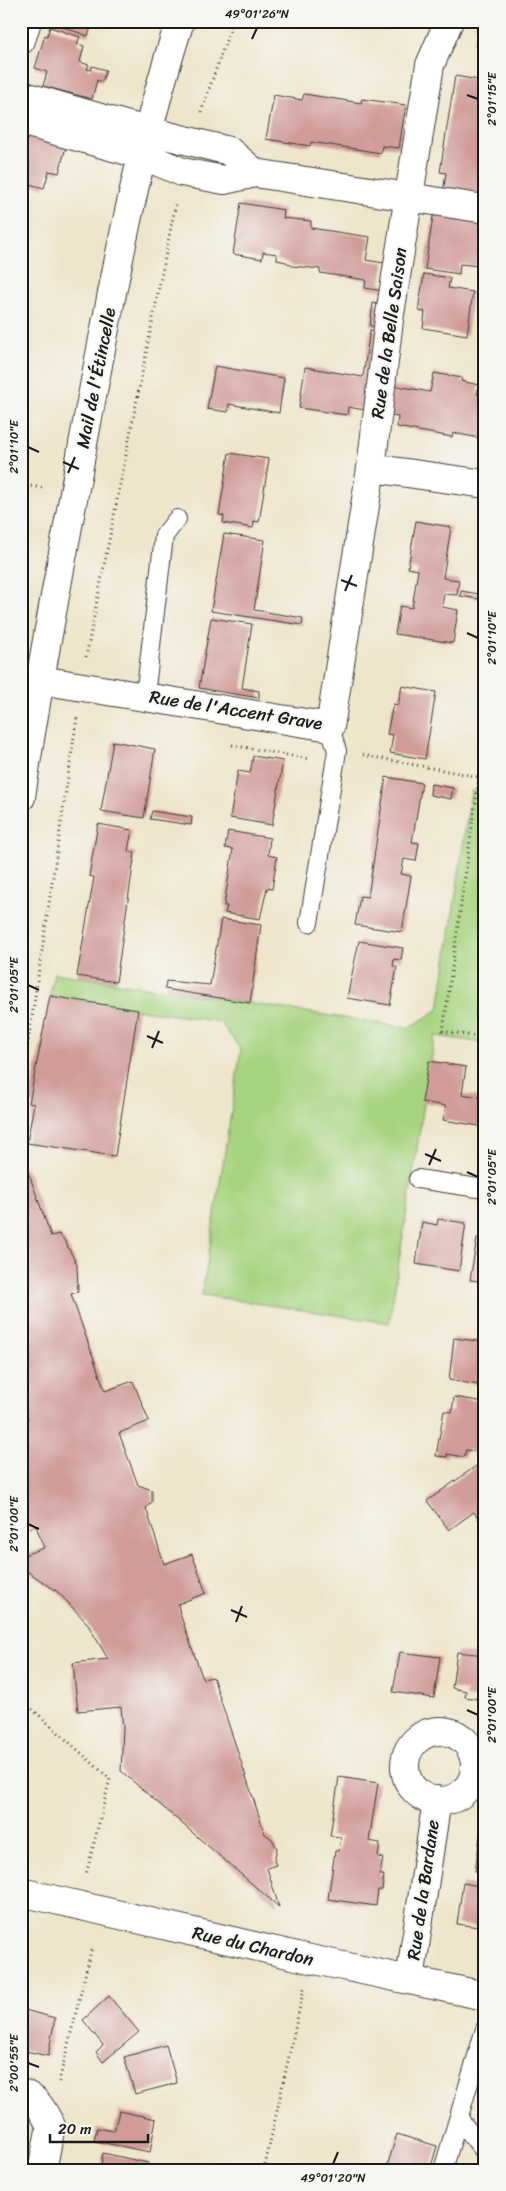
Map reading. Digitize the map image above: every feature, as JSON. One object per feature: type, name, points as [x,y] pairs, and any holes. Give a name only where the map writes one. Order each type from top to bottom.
[{"type":"street","points":[[21,40],[27,21]]},
{"type":"street","name":"Mail de l'Étincelle","points":[[21,797],[34,671],[145,142],[180,21]]},
{"type":"street","name":"Rue de la Belle Saison","points":[[371,468],[390,320],[430,65],[449,21]]},
{"type":"street","points":[[21,94],[145,142],[182,172],[224,180],[255,173],[485,209]]},
{"type":"street","points":[[21,121],[145,142],[191,141],[229,151],[255,173]]},
{"type":"street","points":[[371,468],[485,484]]},
{"type":"street","name":"Rue de l'Accent Grave","points":[[34,671],[80,687],[330,727],[371,468]]},
{"type":"street","name":"Rue de la Bardane","points":[[410,1980],[437,1800]]},
{"type":"street","name":"Rue du Chardon","points":[[21,1892],[485,1996]]},
{"type":"street","points":[[21,2093],[29,2095],[43,2110],[51,2126],[42,2170]]},
{"type":"lane","points":[[145,696],[164,536],[177,518]]},
{"type":"lane","points":[[309,923],[337,751],[330,727]]},
{"type":"lane","points":[[418,1179],[485,1189]]},
{"type":"lane","points":[[444,2170],[485,2029]]},
{"type":"lane","points":[[459,2119],[485,2152]]},
{"type":"path","points":[[191,141],[233,21]]},
{"type":"path","points":[[21,1090],[80,687],[182,172]]},
{"type":"path","points":[[21,485],[46,488]]},
{"type":"path","points":[[359,755],[485,778]]},
{"type":"path","points":[[479,778],[443,1031],[485,1038]]},
{"type":"path","points":[[479,785],[485,794]]},
{"type":"path","points":[[21,1699],[110,1779],[77,1906]]},
{"type":"path","points":[[43,2110],[57,2089],[92,1947]]},
{"type":"path","points":[[264,2170],[303,1995]]},
{"type":"green space","points":[[471,791],[485,793],[485,1043],[435,1036],[389,1323],[202,1295],[241,1050],[220,1022],[50,996],[54,973],[409,1028],[439,1009]]},
{"type":"building","points":[[46,21],[93,21],[88,36]]},
{"type":"building","points":[[477,21],[485,21],[485,50],[475,46],[482,28],[475,25]]},
{"type":"building","points":[[50,27],[80,37],[77,44],[84,46],[80,62],[89,65],[87,69],[91,70],[92,66],[106,70],[102,82],[97,80],[92,99],[43,86],[47,72],[35,68],[45,35],[47,36]]},
{"type":"building","points":[[455,76],[485,81],[485,199],[443,192],[446,173],[440,172]]},
{"type":"building","points":[[304,94],[361,103],[362,99],[406,105],[399,148],[382,146],[381,153],[311,142],[310,146],[266,139],[274,95],[302,100]]},
{"type":"building","points":[[29,133],[67,143],[59,173],[49,171],[44,188],[21,182],[21,146],[25,147]]},
{"type":"building","points":[[241,203],[284,210],[283,218],[311,221],[311,228],[370,237],[366,260],[384,263],[381,283],[384,283],[383,291],[365,288],[366,280],[320,273],[320,269],[292,266],[277,260],[277,254],[263,252],[262,259],[233,254]]},
{"type":"building","points":[[434,210],[485,218],[479,266],[460,264],[459,274],[425,269]]},
{"type":"building","points":[[424,274],[450,278],[448,288],[473,292],[467,335],[423,328],[425,312],[419,311],[419,304]]},
{"type":"building","points":[[373,303],[381,305],[377,327],[370,326]]},
{"type":"building","points":[[370,330],[378,331],[365,410],[348,407],[347,415],[299,408],[305,367],[363,377]]},
{"type":"building","points":[[215,366],[284,378],[279,413],[229,404],[228,412],[207,409]]},
{"type":"building","points":[[434,373],[462,378],[461,381],[479,385],[477,394],[485,396],[485,439],[453,433],[452,437],[397,427],[398,417],[382,414],[387,384],[430,392]]},
{"type":"building","points":[[229,453],[269,459],[259,522],[254,521],[253,528],[223,523],[224,516],[219,515]]},
{"type":"building","points":[[416,521],[451,527],[443,578],[459,580],[457,595],[444,594],[442,607],[458,610],[453,643],[395,634],[400,606],[412,608],[418,570],[408,568]]},
{"type":"building","points":[[224,534],[265,540],[254,610],[303,618],[302,625],[211,611]]},
{"type":"building","points":[[461,591],[485,595],[485,600],[460,596]]},
{"type":"building","points":[[211,618],[252,624],[242,688],[259,691],[259,698],[199,688]]},
{"type":"building","points":[[402,686],[436,692],[425,759],[390,753],[393,735],[387,734],[393,704],[398,705]]},
{"type":"building","points":[[113,741],[155,749],[144,818],[101,811]]},
{"type":"building","points":[[253,756],[283,761],[272,825],[230,818],[238,771],[250,773]]},
{"type":"building","points":[[386,777],[422,783],[412,842],[419,843],[416,861],[404,859],[401,874],[411,876],[402,932],[355,925],[360,896],[368,897]]},
{"type":"building","points":[[431,784],[453,788],[451,799],[430,795]]},
{"type":"building","points":[[152,811],[192,817],[191,825],[150,819]]},
{"type":"building","points":[[98,824],[132,830],[128,851],[135,852],[116,982],[77,976],[94,877],[89,876]]},
{"type":"building","points":[[228,831],[270,838],[268,855],[277,857],[272,889],[267,888],[260,919],[225,913],[227,906],[224,906],[233,849],[225,848]]},
{"type":"building","points":[[221,919],[261,925],[250,1003],[165,989],[166,981],[210,985]]},
{"type":"building","points":[[359,941],[403,948],[401,960],[394,959],[393,966],[397,967],[390,1005],[347,998]]},
{"type":"building","points":[[50,996],[138,1010],[115,1156],[27,1143],[34,1104],[29,1103]]},
{"type":"building","points":[[429,1061],[466,1067],[462,1094],[485,1098],[485,1127],[443,1120],[446,1106],[422,1102]]},
{"type":"building","points":[[25,1163],[51,1236],[59,1234],[65,1241],[77,1265],[78,1292],[71,1294],[105,1391],[133,1381],[149,1421],[119,1433],[138,1485],[152,1490],[152,1502],[146,1508],[164,1564],[192,1554],[206,1593],[178,1604],[180,1614],[203,1679],[213,1677],[265,1834],[272,1839],[277,1848],[274,1860],[276,1865],[267,1868],[279,1907],[121,1771],[123,1728],[121,1707],[78,1711],[76,1694],[73,1663],[108,1659],[87,1623],[58,1592],[21,1567],[21,1556],[44,1548],[36,1526],[21,1531],[21,1422],[28,1420],[21,1400],[21,1183]]},
{"type":"building","points":[[438,1219],[466,1223],[459,1271],[416,1264],[422,1222],[437,1225]]},
{"type":"building","points":[[477,1238],[485,1239],[485,1282],[470,1280]]},
{"type":"building","points":[[454,1338],[485,1342],[485,1386],[449,1380]]},
{"type":"building","points":[[454,1397],[485,1402],[485,1434],[481,1433],[478,1452],[466,1450],[464,1457],[447,1454],[447,1457],[436,1456],[444,1411],[452,1412]]},
{"type":"building","points":[[476,1466],[485,1477],[485,1521],[481,1523],[474,1512],[449,1530],[427,1501]]},
{"type":"building","points":[[400,1652],[440,1657],[434,1698],[393,1692]]},
{"type":"building","points":[[457,1652],[485,1655],[485,1700],[465,1697],[466,1691],[452,1688]]},
{"type":"building","points":[[339,1777],[378,1783],[369,1841],[380,1843],[378,1857],[383,1858],[380,1875],[384,1875],[382,1890],[378,1890],[376,1906],[328,1899],[335,1851],[339,1851],[341,1837],[330,1836]]},
{"type":"building","points":[[483,1816],[485,1817],[485,1873],[475,1871]]},
{"type":"building","points":[[463,1883],[485,1887],[485,1928],[457,1924]]},
{"type":"building","points":[[109,1996],[139,2032],[103,2062],[96,2052],[103,2045],[83,2020]]},
{"type":"building","points":[[21,2009],[55,2018],[48,2056],[21,2050]]},
{"type":"building","points":[[166,2045],[177,2083],[135,2094],[124,2057]]},
{"type":"building","points":[[119,2111],[156,2119],[150,2152],[94,2141],[97,2128],[114,2131]]},
{"type":"building","points":[[397,2134],[437,2146],[430,2170],[386,2170]]},
{"type":"building","points":[[103,2153],[148,2163],[147,2170],[100,2170]]}]
